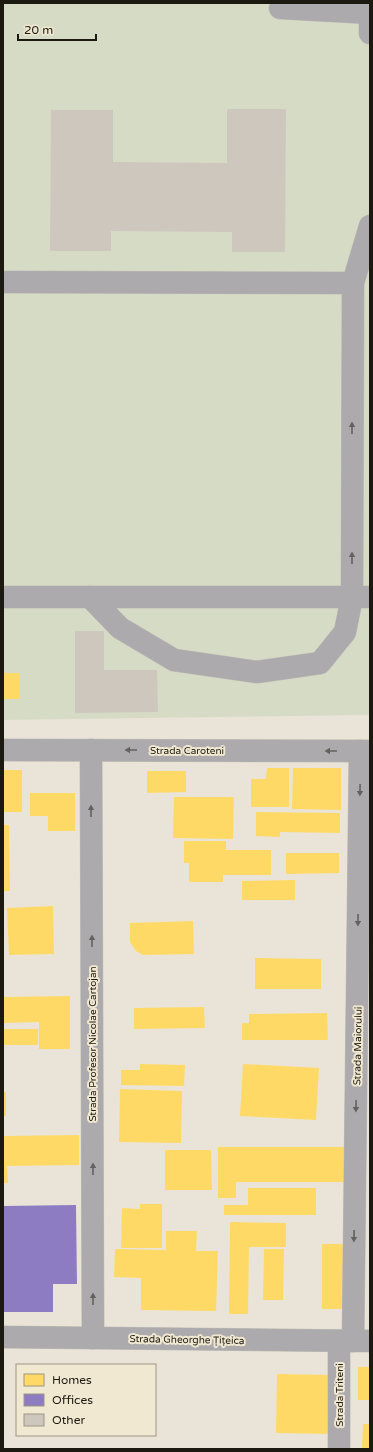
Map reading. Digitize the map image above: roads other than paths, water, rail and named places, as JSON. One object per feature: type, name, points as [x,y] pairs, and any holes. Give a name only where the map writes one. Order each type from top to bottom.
[{"type":"street","points":[[280,8],[370,13],[370,33]]},
{"type":"street","points":[[90,597],[120,628],[174,660],[257,672],[320,663],[345,632],[361,597],[353,283],[370,226]]},
{"type":"street","points":[[3,282],[353,283]]},
{"type":"street","points":[[3,597],[361,597]]},
{"type":"street","name":"Strada Caroteni","points":[[3,750],[365,751]]},
{"type":"street","name":"Strada Profesor Nicolae Cartojan","points":[[91,750],[93,1338]]},
{"type":"street","name":"Strada Maiorului","points":[[354,1341],[365,751]]},
{"type":"street","name":"Strada Gheorghe Țițeica","points":[[3,1337],[354,1341]]},
{"type":"street","name":"Strada Triteni","points":[[339,1449],[354,1341]]}]
